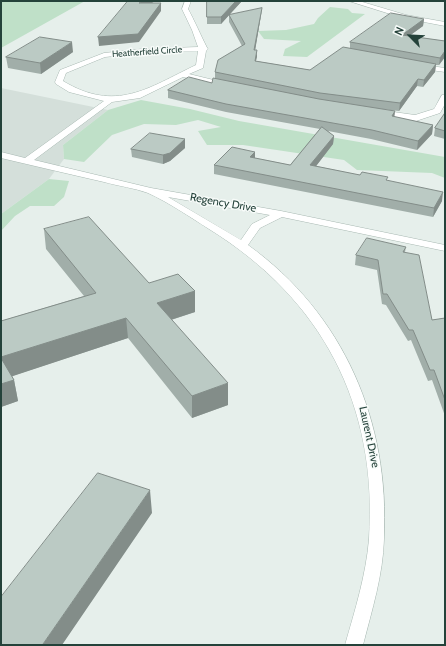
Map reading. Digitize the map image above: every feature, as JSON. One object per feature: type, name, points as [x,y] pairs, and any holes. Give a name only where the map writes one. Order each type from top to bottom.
[{"type":"street","points":[[27,161],[110,100],[137,96],[184,75],[200,66],[204,49],[199,35],[185,9],[188,1]]},
{"type":"street","points":[[352,1],[405,17],[445,24]]},
{"type":"street","name":"Heatherfield Circle","points":[[110,100],[72,90],[65,86],[59,82],[63,72],[104,54],[204,49]]},
{"type":"street","points":[[410,65],[445,70]]},
{"type":"street","points":[[184,75],[237,88]]},
{"type":"street","points":[[372,112],[416,118],[437,111],[445,96]]},
{"type":"street","name":"Regency Drive","points":[[1,155],[151,191],[281,214],[445,248]]},
{"type":"street","name":"Laurent Drive","points":[[151,191],[242,246],[262,261],[292,288],[320,323],[349,371],[361,402],[370,432],[376,469],[376,539],[369,592],[354,645]]},
{"type":"street","points":[[242,246],[256,226],[281,214]]},
{"type":"shaded area","points":[[1,88],[108,110],[63,145],[64,159],[49,179],[1,214]]},
{"type":"green space","points":[[1,1],[85,1],[1,48]]},
{"type":"green space","points":[[330,7],[348,9],[352,13],[365,14],[307,57],[283,56],[285,49],[301,41],[264,39],[258,31],[286,30],[314,24]]},
{"type":"green space","points":[[141,100],[190,109],[239,121],[445,157],[445,178],[432,173],[357,170],[344,160],[243,145],[207,145],[198,131],[221,127],[198,120],[176,125],[144,124],[112,135],[84,162],[64,159],[63,145],[108,110]]},
{"type":"green space","points":[[49,179],[69,181],[64,197],[54,206],[30,206],[15,216],[1,231],[1,214]]},
{"type":"building","points":[[128,1],[143,1],[139,3],[161,3],[138,34],[98,37]]},
{"type":"building","points":[[207,1],[236,1],[221,17],[207,17]]},
{"type":"building","points":[[262,8],[254,50],[257,50],[255,61],[310,70],[343,47],[436,64],[424,80],[418,79],[400,103],[320,93],[215,72],[218,60],[245,44],[229,15]]},
{"type":"building","points":[[391,13],[424,19],[402,35],[445,41],[445,51],[440,58],[350,42]]},
{"type":"building","points":[[40,37],[72,42],[40,63],[6,57]]},
{"type":"building","points":[[189,77],[212,83],[213,78],[319,99],[395,111],[392,116],[433,125],[418,141],[372,130],[226,104],[168,90]]},
{"type":"building","points":[[445,113],[445,131],[435,128]]},
{"type":"building","points":[[322,127],[334,136],[310,165],[360,175],[362,172],[388,177],[386,180],[443,192],[434,208],[214,165],[232,147],[255,152],[250,157],[290,165]]},
{"type":"building","points":[[150,133],[185,139],[170,153],[163,155],[131,149]]},
{"type":"building","points":[[89,217],[149,283],[178,274],[195,291],[157,303],[228,383],[192,396],[126,318],[1,357],[1,321],[96,293],[44,229]]},
{"type":"building","points":[[367,238],[406,247],[403,252],[419,255],[432,320],[445,318],[445,400],[434,370],[430,370],[413,330],[409,330],[387,294],[383,294],[378,260],[356,255]]},
{"type":"building","points":[[1,358],[14,380],[1,384]]},
{"type":"building","points":[[98,473],[150,490],[43,644],[46,645],[1,645],[1,597]]}]
